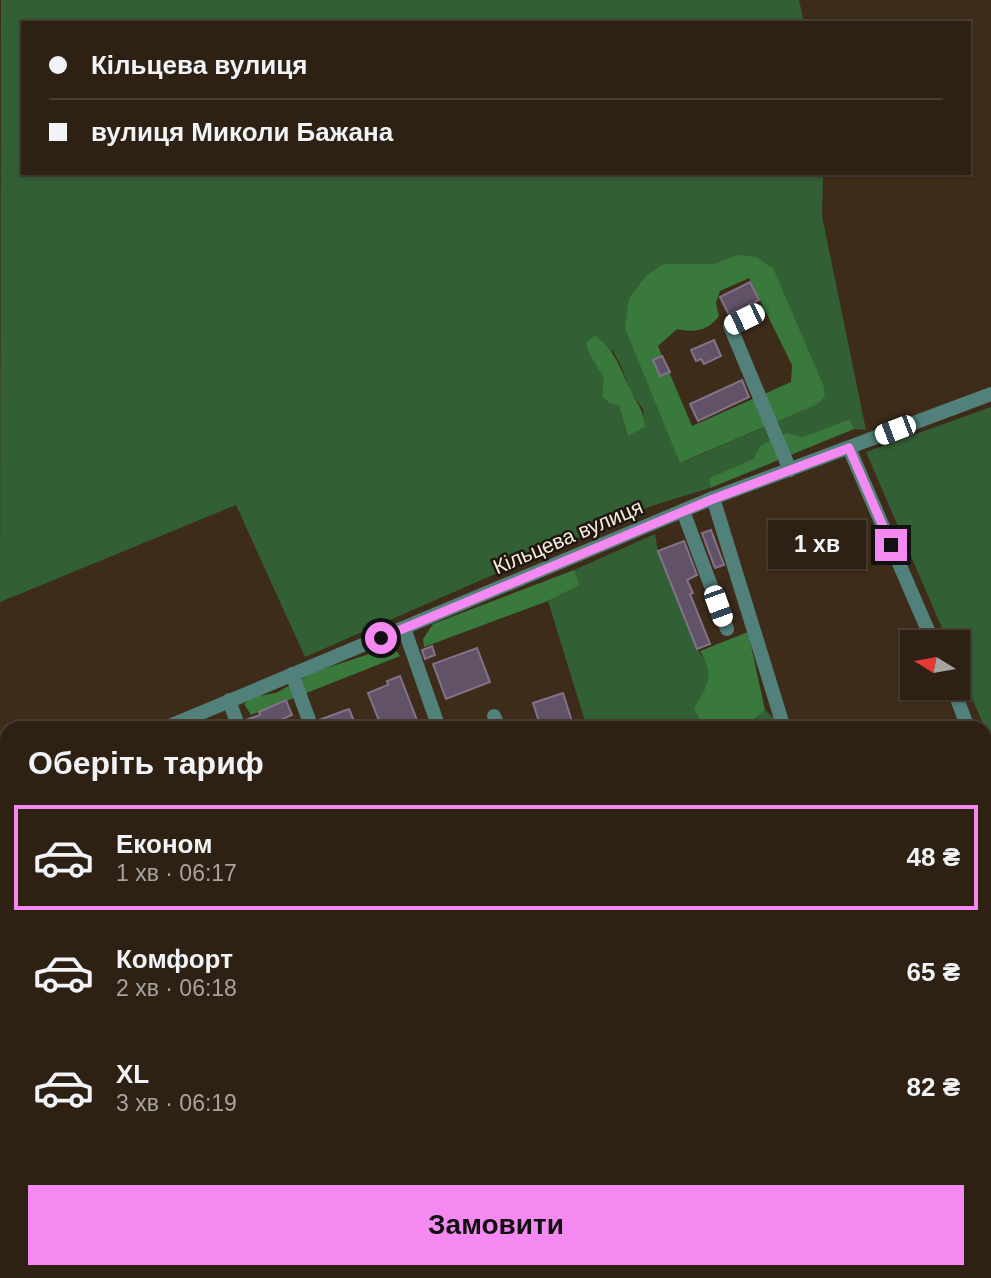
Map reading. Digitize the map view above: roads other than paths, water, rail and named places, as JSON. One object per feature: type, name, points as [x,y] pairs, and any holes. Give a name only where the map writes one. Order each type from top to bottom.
[{"type":"street","points":[[758,312],[730,326],[790,470]]},
{"type":"street","name":"Кільцева вулиця","points":[[180,721],[683,511],[991,394]]},
{"type":"street","points":[[849,448],[928,630]]},
{"type":"street","points":[[713,499],[782,721]]},
{"type":"street","points":[[683,511],[727,629]]},
{"type":"street","points":[[404,628],[437,721]]},
{"type":"street","points":[[292,674],[309,721]]},
{"type":"street","points":[[229,699],[237,721]]},
{"type":"street","points":[[958,700],[965,721]]}]
